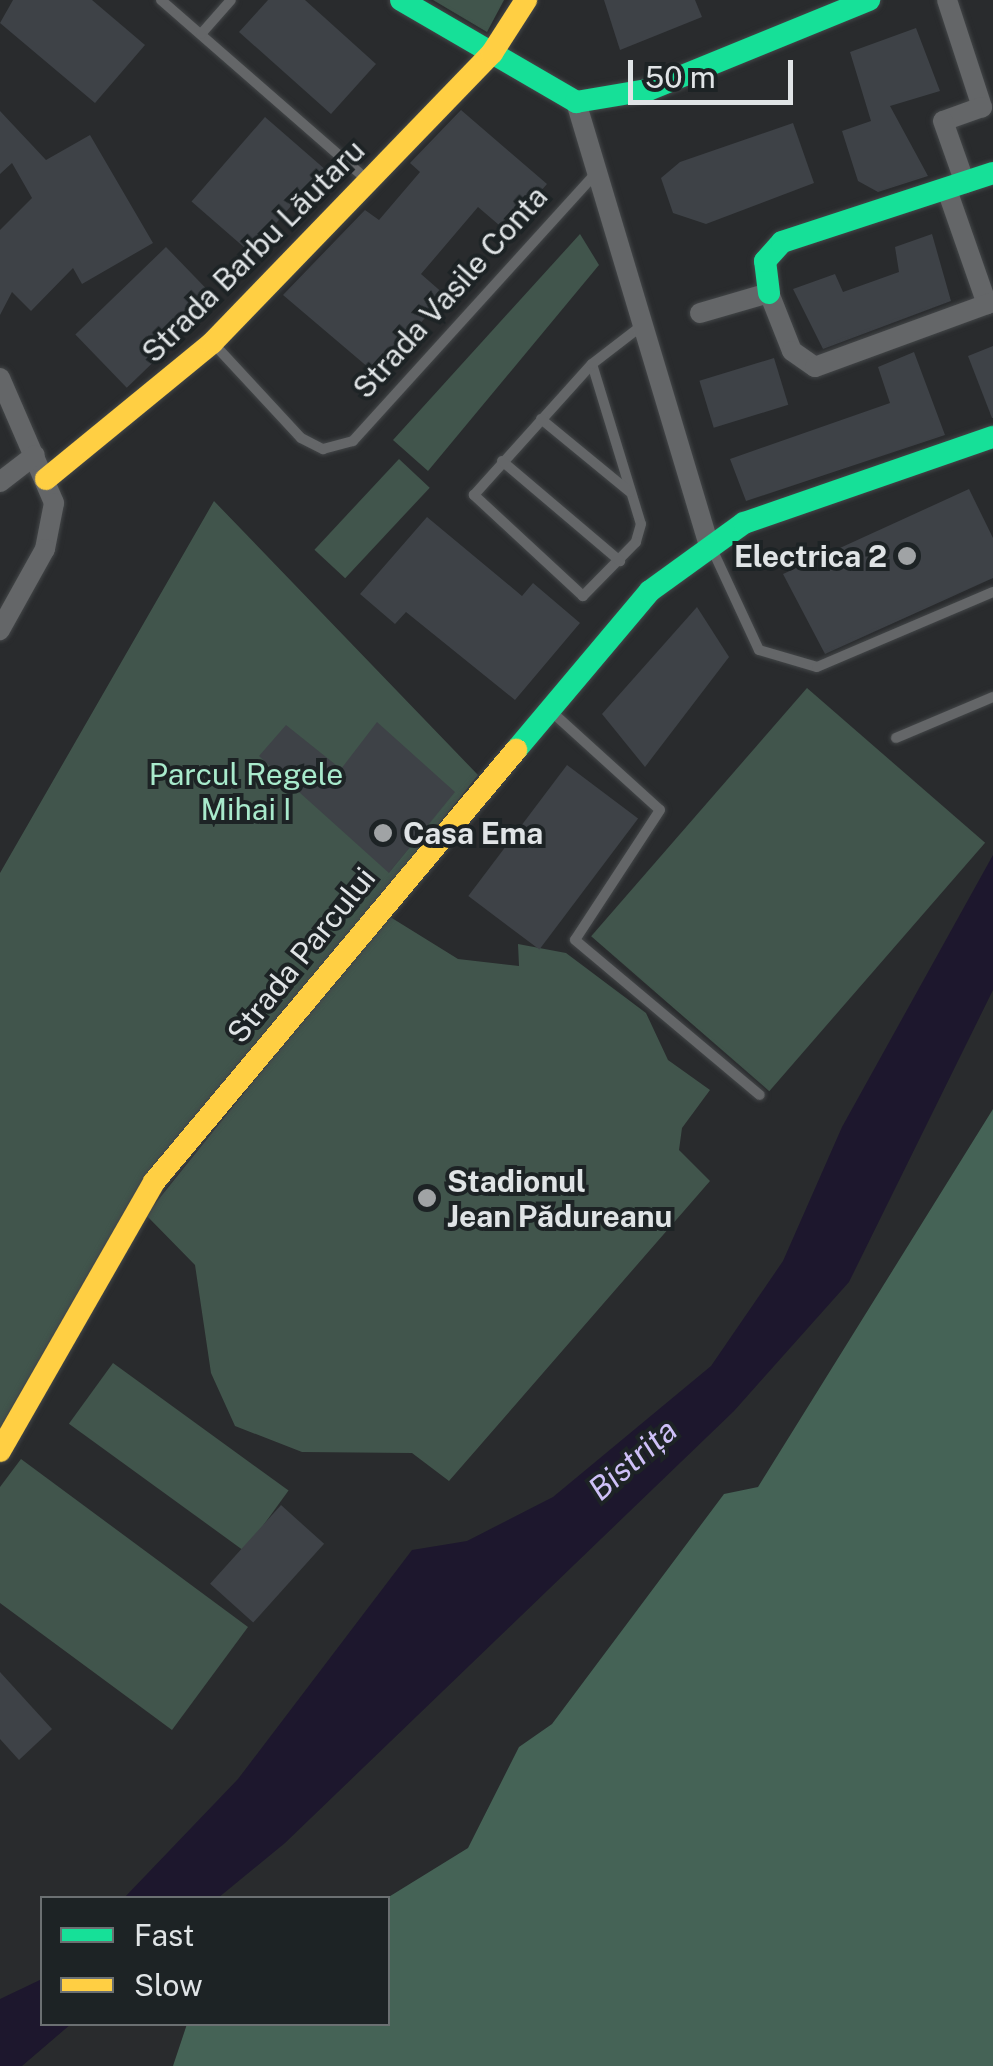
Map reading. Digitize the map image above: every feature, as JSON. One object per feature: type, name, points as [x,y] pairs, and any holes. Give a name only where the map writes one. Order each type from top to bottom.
[{"type":"street","points":[[400,0],[576,102],[648,90],[868,0]]},
{"type":"street","name":"Strada Barbu Lăutaru","points":[[46,479],[212,342],[492,53],[526,0]]},
{"type":"street","points":[[948,0],[982,107],[942,121],[956,187],[990,303],[815,367],[792,351],[769,293],[765,261],[782,242],[956,187],[993,173]]},
{"type":"street","name":"Strada Vasile Conta","points":[[576,102],[594,176],[708,541]]},
{"type":"street","points":[[700,313],[769,293]]},
{"type":"street","points":[[0,378],[46,479],[54,520],[0,630]]},
{"type":"street","points":[[708,541],[991,443]]},
{"type":"street","points":[[0,482],[36,455]]},
{"type":"street","name":"Strada Parcului","points":[[0,1451],[154,1182],[650,591],[708,541]]},
{"type":"lane","points":[[161,0],[368,181]]},
{"type":"lane","points":[[201,34],[230,0]]},
{"type":"lane","name":"Strada Vasile Conta","points":[[212,342],[301,438],[323,449],[353,442],[594,176]]},
{"type":"lane","points":[[592,364],[640,534],[592,594],[578,595],[474,504],[502,461],[592,364],[640,327]]},
{"type":"lane","points":[[541,419],[631,493]]},
{"type":"lane","points":[[502,461],[620,561]]},
{"type":"lane","points":[[708,541],[759,650],[817,667],[993,592]]},
{"type":"lane","points":[[896,738],[993,696]]},
{"type":"lane","points":[[549,709],[660,810],[576,940],[760,1095]]},
{"type":"green space","points":[[433,0],[504,0],[487,32]]},
{"type":"green space","points":[[580,234],[599,265],[428,471],[393,440]]},
{"type":"green space","points":[[399,459],[430,488],[345,578],[314,550]]},
{"type":"green space","name":"Parcul Regele Mihai I","points":[[214,501],[478,775],[154,1182],[0,1438],[0,873]]},
{"type":"green space","points":[[807,688],[985,843],[769,1091],[591,936]]},
{"type":"green space","name":"Stadionul Jean Pădureanu","points":[[387,915],[458,959],[519,966],[518,944],[566,953],[646,1013],[668,1060],[710,1090],[682,1128],[679,1150],[710,1181],[449,1481],[412,1453],[302,1452],[235,1426],[211,1373],[195,1265],[146,1215]]},
{"type":"green space","points":[[993,1109],[993,2066],[173,2066],[186,2026],[390,2026],[390,1896],[468,1848],[519,1747],[552,1724],[724,1494],[758,1487]]},
{"type":"green space","points":[[113,1363],[289,1491],[244,1551],[69,1424]]},
{"type":"green space","points":[[21,1459],[248,1627],[172,1730],[0,1603],[0,1487]]},
{"type":"water","name":"Bistrița","points":[[993,855],[993,990],[849,1282],[734,1411],[285,1843],[220,1896],[126,1896],[238,1779],[412,1550],[467,1541],[553,1497],[711,1366],[783,1261],[842,1127]]},
{"type":"water","points":[[40,1980],[40,2026],[69,2026],[22,2066],[0,2066],[0,1999]]},
{"type":"building","points":[[13,0],[92,0],[145,45],[95,103],[0,23]]},
{"type":"building","points":[[268,0],[305,0],[376,64],[331,114],[239,32]]},
{"type":"building","points":[[604,0],[695,0],[702,17],[620,50]]},
{"type":"building","points":[[916,28],[940,91],[890,106],[928,176],[878,192],[858,181],[842,131],[871,121],[850,52]]},
{"type":"building","points":[[461,110],[547,184],[506,231],[478,207],[421,274],[445,295],[376,374],[283,295],[365,210],[379,220],[420,172],[410,163]]},
{"type":"building","points":[[0,111],[46,160],[90,135],[153,243],[82,284],[73,268],[31,311],[12,292],[0,315],[0,230],[32,198],[12,163],[0,174]]},
{"type":"building","points":[[265,117],[324,168],[250,253],[192,202]]},
{"type":"building","points":[[793,123],[814,183],[706,224],[673,213],[661,178],[680,162]]},
{"type":"building","points":[[932,234],[951,301],[823,349],[793,289],[835,274],[843,292],[899,272],[895,247]]},
{"type":"building","points":[[166,247],[217,300],[127,388],[75,335]]},
{"type":"building","points":[[993,346],[993,418],[992,418],[968,356]]},
{"type":"building","points":[[914,352],[945,435],[746,501],[730,459],[890,403],[878,367]]},
{"type":"building","points":[[774,358],[788,405],[714,428],[699,381]]},
{"type":"building","name":"Electrica 2","points":[[969,489],[993,538],[993,578],[825,654],[783,574]]},
{"type":"building","points":[[427,517],[522,596],[533,583],[580,623],[515,700],[406,612],[395,624],[360,594]]},
{"type":"building","points":[[697,607],[729,657],[645,767],[602,714]]},
{"type":"building","name":"Casa Ema","points":[[377,722],[455,792],[389,873],[259,756],[286,725],[341,769]]},
{"type":"building","points":[[567,765],[638,819],[539,950],[468,896]]},
{"type":"building","points":[[281,1505],[324,1544],[253,1623],[210,1584]]},
{"type":"building","points":[[0,1672],[52,1729],[19,1760],[0,1739]]},
{"type":"traffic: fast","points":[[401,0],[576,102],[648,90],[869,0]]},
{"type":"traffic: fast","points":[[769,293],[765,261],[782,242],[993,173]]},
{"type":"traffic: fast","points":[[516,750],[650,591],[744,523],[993,437]]},
{"type":"traffic: slow","points":[[46,479],[212,343],[492,53],[526,0]]},
{"type":"traffic: slow","points":[[0,1451],[154,1182],[516,750]]},
{"type":"place","name":"Electrica 2","points":[[907,556]]},
{"type":"place","name":"Casa Ema","points":[[383,833]]},
{"type":"place","name":"Stadionul Jean Pădureanu","points":[[427,1198]]}]
